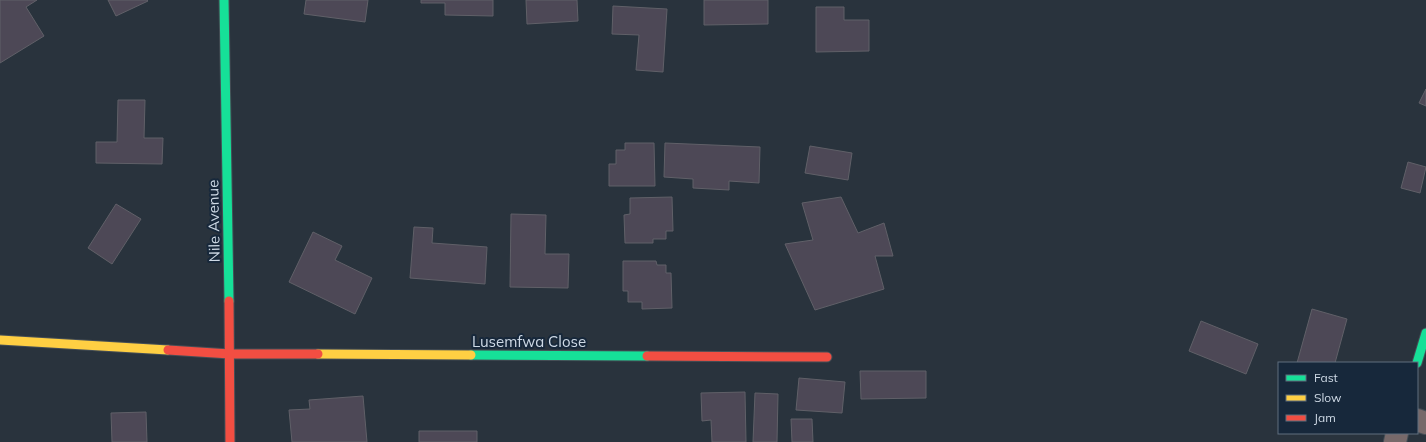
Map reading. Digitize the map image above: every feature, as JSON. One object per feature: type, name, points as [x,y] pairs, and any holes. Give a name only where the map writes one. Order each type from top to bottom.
[{"type":"street","name":"Nile Avenue","points":[[224,0],[230,442]]},
{"type":"street","points":[[1417,362],[1426,333]]},
{"type":"street","name":"Lusemfwa Close","points":[[0,340],[230,354],[827,357]]},
{"type":"building","points":[[0,0],[37,0],[26,7],[44,36],[0,63]]},
{"type":"building","points":[[108,0],[147,0],[148,1],[116,16]]},
{"type":"building","points":[[306,0],[368,0],[365,22],[304,14]]},
{"type":"building","points":[[421,0],[493,0],[493,16],[445,15],[445,3],[421,3]]},
{"type":"building","points":[[526,0],[577,0],[578,21],[527,24]]},
{"type":"building","points":[[704,0],[768,0],[768,24],[704,25]]},
{"type":"building","points":[[613,6],[667,9],[663,72],[636,70],[639,35],[612,34]]},
{"type":"building","points":[[816,7],[844,7],[844,20],[869,20],[869,51],[816,52]]},
{"type":"building","points":[[1426,89],[1426,106],[1419,103]]},
{"type":"building","points":[[118,100],[145,100],[144,138],[163,138],[162,164],[96,163],[96,142],[117,142]]},
{"type":"building","points":[[625,143],[654,143],[655,186],[609,186],[609,164],[616,164],[616,150],[625,150]]},
{"type":"building","points":[[665,143],[760,147],[759,183],[729,181],[729,190],[693,188],[693,179],[664,177]]},
{"type":"building","points":[[810,146],[852,153],[848,180],[805,173]]},
{"type":"building","points":[[1408,162],[1426,167],[1420,193],[1401,188]]},
{"type":"building","points":[[672,197],[673,231],[666,231],[666,239],[653,239],[653,243],[625,243],[624,215],[630,214],[630,198]]},
{"type":"building","points":[[841,197],[858,233],[884,223],[893,256],[875,256],[884,289],[815,310],[785,244],[813,240],[802,203]]},
{"type":"building","points":[[116,204],[141,219],[112,264],[88,248]]},
{"type":"building","points":[[511,214],[546,215],[545,254],[569,254],[568,288],[510,287]]},
{"type":"building","points":[[414,227],[433,228],[432,243],[487,247],[485,284],[410,278]]},
{"type":"building","points":[[313,232],[342,246],[335,260],[372,278],[355,314],[289,282]]},
{"type":"building","points":[[623,261],[656,261],[657,265],[666,265],[666,273],[671,273],[672,308],[642,309],[642,302],[628,302],[628,291],[623,291]]},
{"type":"building","points":[[1312,309],[1347,319],[1335,362],[1297,362]]},
{"type":"building","points":[[1201,321],[1258,344],[1246,374],[1189,351]]},
{"type":"building","points":[[860,371],[926,371],[926,398],[861,399]]},
{"type":"building","points":[[799,378],[845,382],[842,413],[796,410]]},
{"type":"building","points":[[745,392],[746,442],[712,442],[711,420],[702,421],[701,393]]},
{"type":"building","points":[[755,393],[778,394],[777,442],[753,442]]},
{"type":"building","points":[[363,396],[367,442],[292,442],[289,410],[310,409],[309,400]]},
{"type":"building","points":[[146,412],[147,442],[112,442],[111,413]]},
{"type":"building","points":[[791,419],[812,419],[813,442],[792,442]]},
{"type":"building","points":[[419,431],[477,431],[477,442],[419,442]]},
{"type":"traffic: fast","points":[[224,0],[229,301]]},
{"type":"traffic: fast","points":[[1417,362],[1426,333]]},
{"type":"traffic: fast","points":[[471,355],[647,356]]},
{"type":"traffic: slow","points":[[0,340],[168,350]]},
{"type":"traffic: slow","points":[[318,354],[471,355]]},
{"type":"traffic: jam","points":[[229,301],[230,442]]},
{"type":"traffic: jam","points":[[168,350],[230,354],[318,354]]},
{"type":"traffic: jam","points":[[647,356],[827,357]]}]
